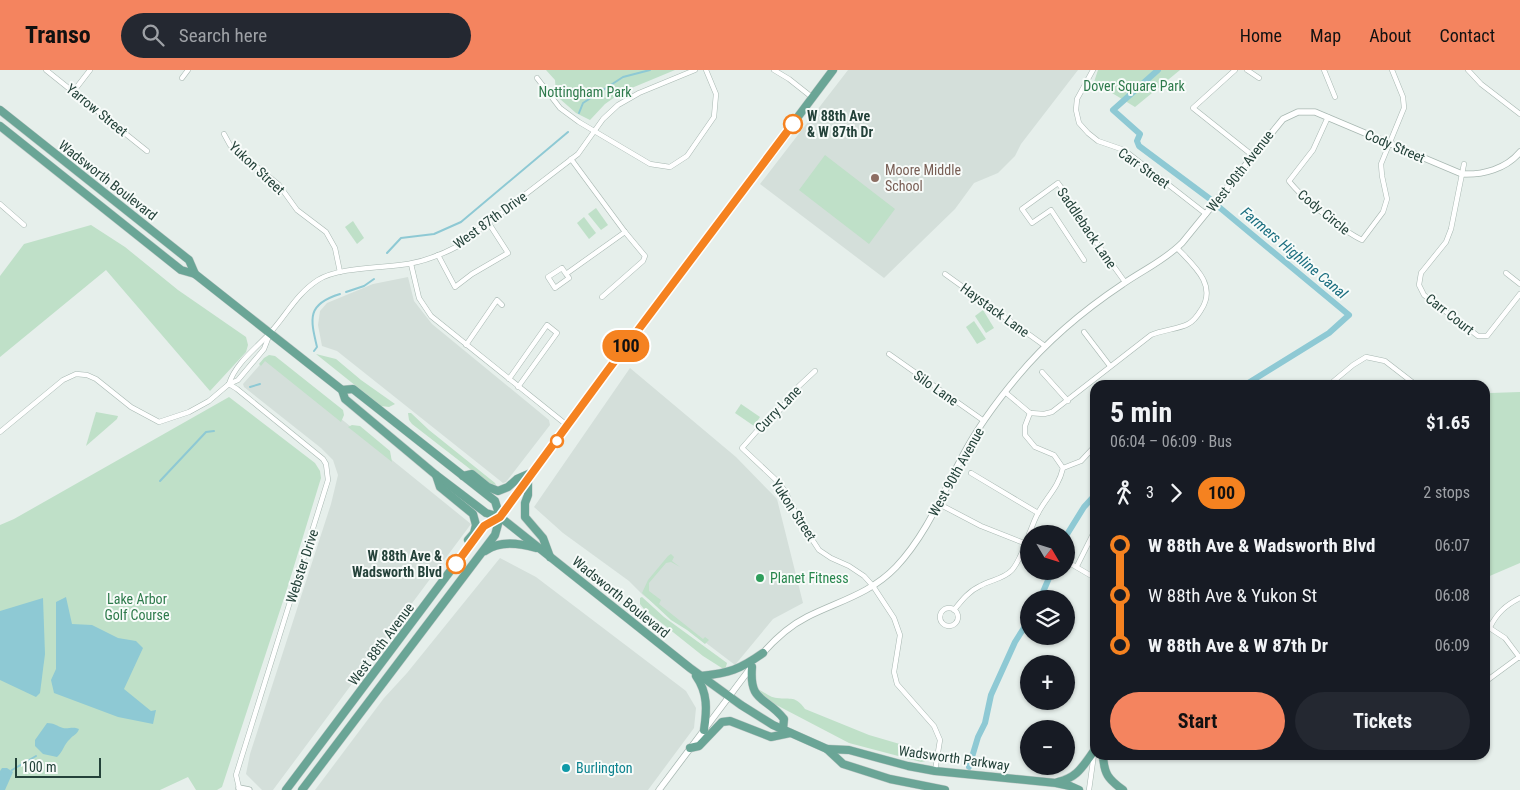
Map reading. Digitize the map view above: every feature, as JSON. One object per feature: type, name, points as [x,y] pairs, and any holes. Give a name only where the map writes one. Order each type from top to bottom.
[{"type":"main road","name":"West 88th Avenue","points":[[302,790],[495,535],[500,517],[833,70]]},
{"type":"main road","name":"Wadsworth Boulevard","points":[[0,110],[189,260],[195,274]]},
{"type":"main road","name":"Wadsworth Boulevard","points":[[0,126],[181,270],[195,274],[342,390],[345,399],[436,475],[486,512],[500,517],[728,697]]},
{"type":"main road","name":"Wadsworth Boulevard","points":[[342,390],[353,388],[495,501],[500,517]]},
{"type":"main road","points":[[463,476],[472,474],[488,487],[498,491],[533,472]]},
{"type":"main road","points":[[436,475],[440,487],[473,514],[476,525],[474,533],[465,544],[464,554]]},
{"type":"main road","points":[[528,479],[528,495],[525,503],[526,517],[543,538],[550,556]]},
{"type":"main road","name":"West 88th Avenue","points":[[286,790],[484,526],[500,517]]},
{"type":"main road","points":[[478,556],[498,544],[522,544],[540,549]]},
{"type":"main road","points":[[701,676],[723,674],[744,667],[763,653]]},
{"type":"main road","points":[[690,748],[699,746],[722,722],[730,721],[771,737],[786,731],[784,719],[755,694],[751,677],[752,667]]},
{"type":"main road","points":[[690,668],[701,683],[706,699],[707,712],[704,730]]},
{"type":"main road","name":"Wadsworth Parkway","points":[[728,697],[786,731],[826,749],[843,764],[890,779],[945,790]]},
{"type":"main road","name":"Wadsworth Parkway","points":[[826,749],[849,750],[908,766],[935,771],[1056,783],[1079,790]]},
{"type":"main road","points":[[1056,783],[1071,778],[1078,773],[1090,757]]},
{"type":"main road","points":[[1103,760],[1106,775],[1123,790]]},
{"type":"street","name":"Yarrow Street","points":[[46,70],[147,151]]},
{"type":"street","points":[[73,92],[90,70]]},
{"type":"street","points":[[182,78],[188,70]]},
{"type":"street","name":"West 87th Drive","points":[[269,334],[301,293],[319,279],[340,272],[410,264],[458,246],[578,154],[602,119],[618,104],[639,93],[695,70]]},
{"type":"street","points":[[537,78],[560,108],[593,132],[650,164],[670,167],[687,156],[714,117],[716,94],[706,70]]},
{"type":"street","points":[[774,70],[813,98]]},
{"type":"street","name":"Carr Street","points":[[1093,70],[1077,99],[1076,110],[1079,123],[1098,141],[1124,150],[1206,214]]},
{"type":"street","points":[[1235,70],[1193,108],[1252,155]]},
{"type":"street","points":[[1247,70],[1258,78]]},
{"type":"street","points":[[1324,70],[1335,96]]},
{"type":"street","points":[[1389,144],[1404,108],[1403,97],[1392,70]]},
{"type":"street","points":[[1468,70],[1481,84],[1520,114]]},
{"type":"street","name":"West 90th Avenue","points":[[658,790],[728,697],[763,653],[780,636],[807,617],[847,600],[873,586],[886,576],[904,557],[923,531],[939,504],[963,456],[984,420],[1005,392],[1045,346],[1089,308],[1177,248],[1276,125],[1289,115],[1306,111],[1328,117]]},
{"type":"street","name":"Cody Street","points":[[1328,117],[1462,174]]},
{"type":"street","name":"Cody Circle","points":[[1328,117],[1314,150],[1289,181],[1296,190],[1350,233],[1362,240],[1383,212],[1387,199],[1381,164],[1389,144]]},
{"type":"street","name":"Yukon Street","points":[[224,134],[230,145],[279,185],[297,210],[326,232],[335,248],[340,272]]},
{"type":"street","points":[[1464,164],[1462,174],[1494,170],[1506,165],[1520,152]]},
{"type":"street","points":[[571,159],[625,232],[644,253],[644,258],[602,297]]},
{"type":"street","name":"Carr Court","points":[[1462,174],[1451,229],[1446,242],[1421,273],[1419,285],[1424,296],[1478,336],[1487,336],[1520,294]]},
{"type":"street","name":"Saddleback Lane","points":[[1084,260],[1051,210],[1032,223],[1022,209],[1058,183],[1066,194],[1068,204],[1125,282]]},
{"type":"street","points":[[0,204],[24,225]]},
{"type":"street","points":[[438,255],[455,288],[472,274],[508,253],[488,222]]},
{"type":"street","points":[[566,274],[625,232]]},
{"type":"street","points":[[1093,380],[1151,335],[1189,323],[1205,305],[1208,290],[1202,275],[1177,248]]},
{"type":"street","points":[[410,264],[419,298],[431,316],[568,426]]},
{"type":"street","points":[[562,268],[566,274],[569,278],[555,288],[548,277],[562,268]]},
{"type":"street","points":[[1506,273],[1520,284]]},
{"type":"street","name":"Haystack Lane","points":[[945,274],[1045,346]]},
{"type":"street","points":[[466,345],[497,300],[502,304]]},
{"type":"street","points":[[509,379],[547,325],[557,333],[518,387]]},
{"type":"street","points":[[1084,332],[1110,366]]},
{"type":"street","points":[[228,384],[232,376],[258,344],[269,334]]},
{"type":"street","points":[[0,432],[63,380],[76,374],[87,375],[96,379],[131,407],[159,422],[189,412],[209,401],[228,384],[238,380],[264,349],[269,334]]},
{"type":"street","name":"Silo Lane","points":[[889,354],[984,420]]},
{"type":"street","points":[[1335,380],[1353,365],[1366,358],[1385,361],[1410,380]]},
{"type":"street","name":"Curry Lane","points":[[742,448],[762,424],[779,411],[799,386],[816,371]]},
{"type":"street","points":[[1042,372],[1068,401]]},
{"type":"street","points":[[1005,392],[1030,412],[1044,414],[1052,412],[1090,383]]},
{"type":"street","name":"Webster Drive","points":[[228,384],[237,389],[319,455],[326,464],[328,480],[236,775],[238,789]]},
{"type":"street","points":[[1030,412],[1025,435],[1035,447],[1054,455],[1063,468],[1060,479],[1038,513],[1033,525]]},
{"type":"street","name":"Yukon Street","points":[[742,448],[785,491],[798,518],[819,550],[849,566],[873,586],[894,618],[900,635],[894,672],[897,684],[934,726],[940,740],[935,771]]},
{"type":"street","points":[[1063,468],[1081,461],[1090,451]]},
{"type":"street","points":[[971,473],[1038,513]]},
{"type":"street","points":[[939,504],[981,526],[1020,542]]},
{"type":"street","points":[[1090,539],[1076,566],[1090,575]]},
{"type":"street","points":[[954,610],[964,597],[974,589],[1011,571],[1020,558]]},
{"type":"street","points":[[1490,622],[1510,603],[1520,598]]},
{"type":"street","points":[[949,608],[954,610],[958,614],[956,622],[949,626],[943,624],[940,616],[942,611],[949,608]]},
{"type":"street","points":[[1490,628],[1505,638],[1520,657],[1490,678]]},
{"type":"street","points":[[1088,790],[1093,760]]},
{"type":"street","points":[[238,789],[249,790]]},
{"type":"shaded area","name":"Moore Middle School","points":[[848,70],[1078,70],[1021,144],[1015,156],[998,173],[974,183],[955,209],[884,278],[760,184]]},
{"type":"shaded area","points":[[408,277],[414,301],[432,324],[549,420],[550,425],[506,482],[503,483],[337,351],[322,346],[318,325],[320,311],[327,303],[373,284]]},
{"type":"shaded area","points":[[266,358],[471,524],[273,790],[262,790],[246,774],[250,754],[331,504],[338,475],[333,460],[321,448],[244,387],[243,384]]},
{"type":"shaded area","points":[[630,368],[736,457],[777,499],[803,603],[773,619],[735,665],[643,595],[629,581],[563,533],[534,507]]},
{"type":"shaded area","points":[[500,558],[536,577],[686,691],[696,708],[694,728],[648,790],[315,790],[384,698],[407,673]]},
{"type":"green space","name":"Nottingham Park","points":[[546,70],[675,70],[622,92],[605,104],[590,120],[576,113],[560,99],[556,93],[555,80]]},
{"type":"green space","name":"Dover Square Park","points":[[1098,70],[1180,70],[1135,107],[1094,82]]},
{"type":"green space","points":[[825,155],[895,209],[869,244],[799,190]]},
{"type":"green space","points":[[596,208],[608,225],[601,230],[588,214]]},
{"type":"green space","points":[[584,217],[596,233],[589,239],[577,223]]},
{"type":"green space","points":[[353,221],[364,238],[357,244],[345,227]]},
{"type":"green space","points":[[91,225],[125,247],[178,290],[246,337],[248,345],[246,352],[210,391],[106,270],[0,357],[0,276],[24,244]]},
{"type":"green space","points":[[983,310],[994,328],[986,333],[975,316]]},
{"type":"green space","points":[[974,321],[986,339],[977,344],[966,327]]},
{"type":"green space","points":[[316,354],[336,359],[361,380],[395,404],[389,407],[381,406]]},
{"type":"green space","points":[[269,355],[275,356],[343,410],[344,415],[341,422],[265,361],[261,366],[259,364]]},
{"type":"green space","points":[[1520,392],[1520,563],[1490,576],[1490,393]]},
{"type":"green space","name":"Lake Arbor Golf Course","points":[[229,397],[315,463],[320,471],[321,478],[222,787],[217,790],[196,790],[188,777],[160,790],[0,790],[0,525],[14,519]]},
{"type":"green space","points":[[741,404],[760,417],[754,426],[735,413]]},
{"type":"green space","points":[[96,412],[118,416],[117,419],[86,446]]},
{"type":"green space","points":[[408,413],[411,413],[496,485],[488,483],[412,424]]},
{"type":"green space","points":[[352,425],[360,426],[390,451],[392,462],[348,427]]},
{"type":"green space","points":[[671,554],[674,557],[672,561],[680,567],[671,562],[666,563],[649,583],[649,591],[661,600],[659,604],[703,639],[705,637],[709,640],[705,644],[671,620],[642,593],[648,580]]},
{"type":"green space","points":[[642,597],[664,617],[727,663],[725,670],[703,656],[644,609],[640,604],[640,598]]},
{"type":"green space","points":[[758,689],[775,698],[795,700],[805,709],[869,735],[927,752],[926,761],[921,762],[849,743],[763,698]]},
{"type":"water","points":[[66,597],[72,624],[92,625],[118,638],[136,641],[143,648],[124,689],[151,711],[156,710],[153,724],[118,717],[54,693],[51,680],[56,669],[56,602]]},
{"type":"water","points":[[43,598],[45,654],[40,693],[36,697],[0,680],[0,611]]},
{"type":"water","points":[[47,723],[63,728],[79,729],[57,757],[43,754],[35,746],[35,740]]},
{"type":"water","points":[[2,768],[7,768],[13,772],[5,790],[0,790],[0,771]]},
{"type":"waterway","points":[[579,113],[583,103],[623,77],[650,70]]},
{"type":"waterway","name":"Farmers Highline Canal","points":[[1158,70],[1113,110],[1140,134],[1137,141],[1139,146],[1210,199]]},
{"type":"waterway","points":[[387,253],[401,238],[434,234],[461,222],[568,132]]},
{"type":"waterway","name":"Farmers Highline Canal","points":[[1219,207],[1349,315],[1329,333],[1253,380]]},
{"type":"waterway","points":[[346,292],[364,286],[374,279]]},
{"type":"waterway","points":[[314,351],[317,347],[312,320],[316,308],[322,302],[340,294]]},
{"type":"waterway","points":[[250,387],[260,384]]},
{"type":"waterway","points":[[160,481],[206,432],[214,431]]},
{"type":"waterway","name":"Farmers Highline Canal","points":[[1073,525],[1090,500]]},
{"type":"waterway","name":"Farmers Highline Canal","points":[[1044,590],[1048,580]]},
{"type":"waterway","name":"Farmers Highline Canal","points":[[969,767],[978,737],[985,723],[991,695],[1020,634]]},
{"type":"waterway","points":[[12,770],[36,756]]},
{"type":"bus line","name":"100","points":[[456,564],[484,526],[500,517],[793,124]]},
{"type":"place","name":"W 88th Ave & W 87th Dr","points":[[793,124]]},
{"type":"place","name":"Moore Middle School","points":[[875,178]]},
{"type":"place","name":"W 88th Ave & Wadsworth Blvd","points":[[456,564]]},
{"type":"place","name":"Planet Fitness","points":[[760,578]]},
{"type":"place","name":"Burlington","points":[[566,768]]}]
